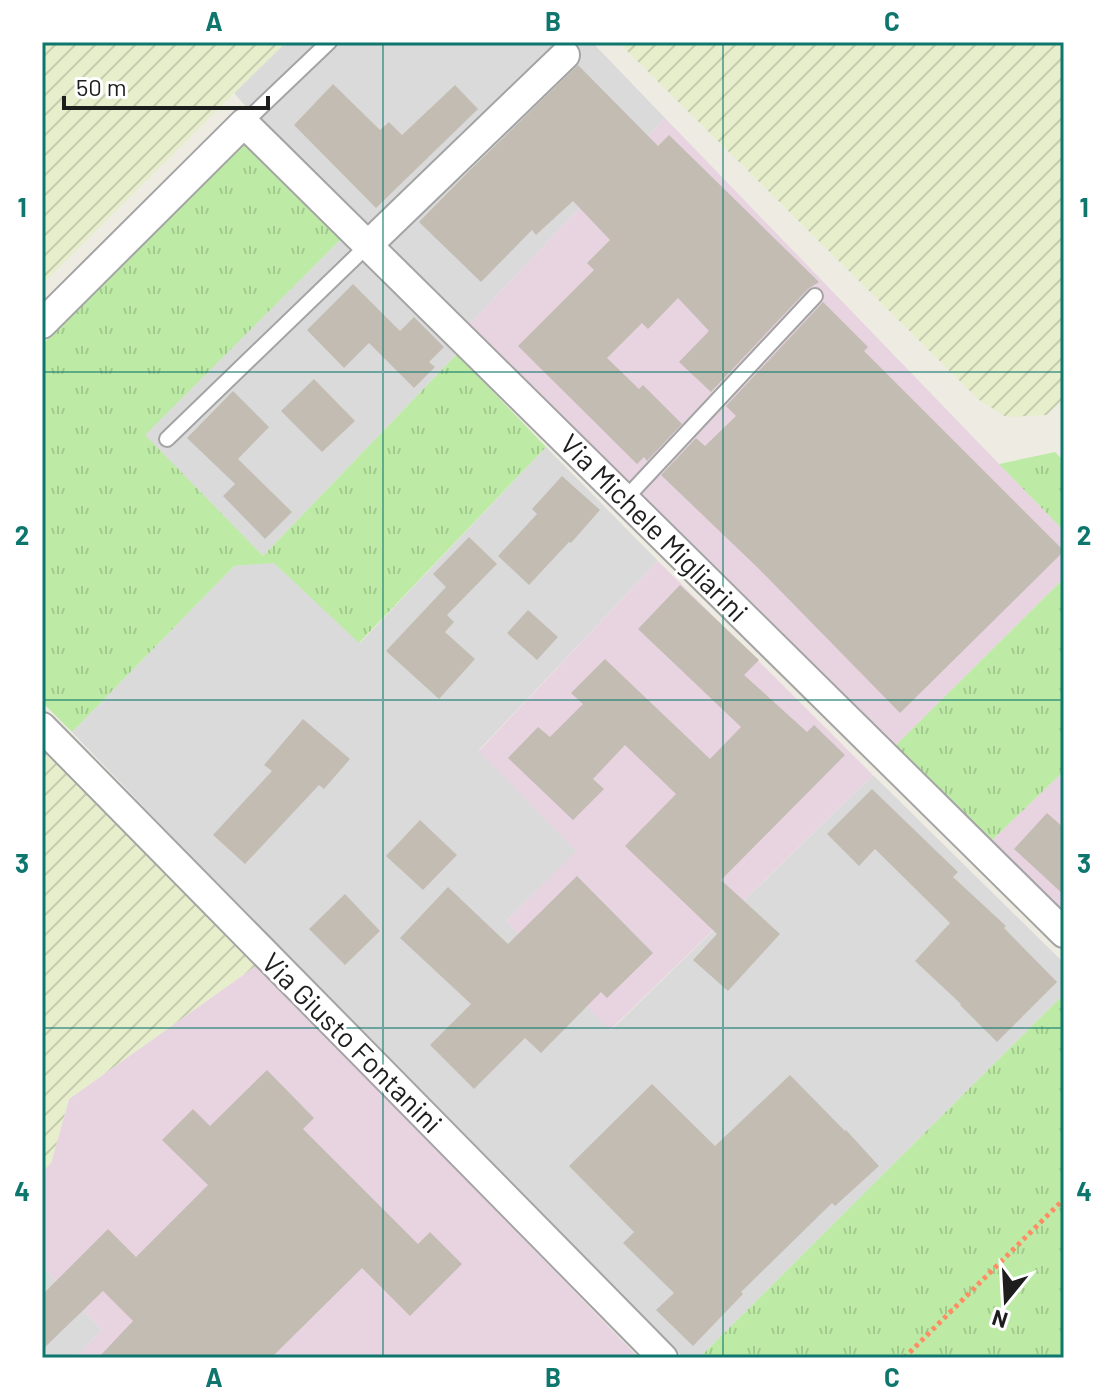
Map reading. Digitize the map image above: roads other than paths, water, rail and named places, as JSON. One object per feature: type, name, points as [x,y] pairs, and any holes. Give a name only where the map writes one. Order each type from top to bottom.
[{"type":"street","points":[[368,245],[565,55]]},
{"type":"street","name":"Via Michele Migliarini","points":[[244,123],[1064,933]]},
{"type":"street","points":[[42,324],[244,123]]},
{"type":"street","name":"Via Giusto Fontanini","points":[[42,727],[663,1358]]},
{"type":"lane","points":[[244,123],[329,42]]},
{"type":"lane","points":[[167,439],[368,245]]},
{"type":"lane","points":[[625,499],[815,296]]}]
